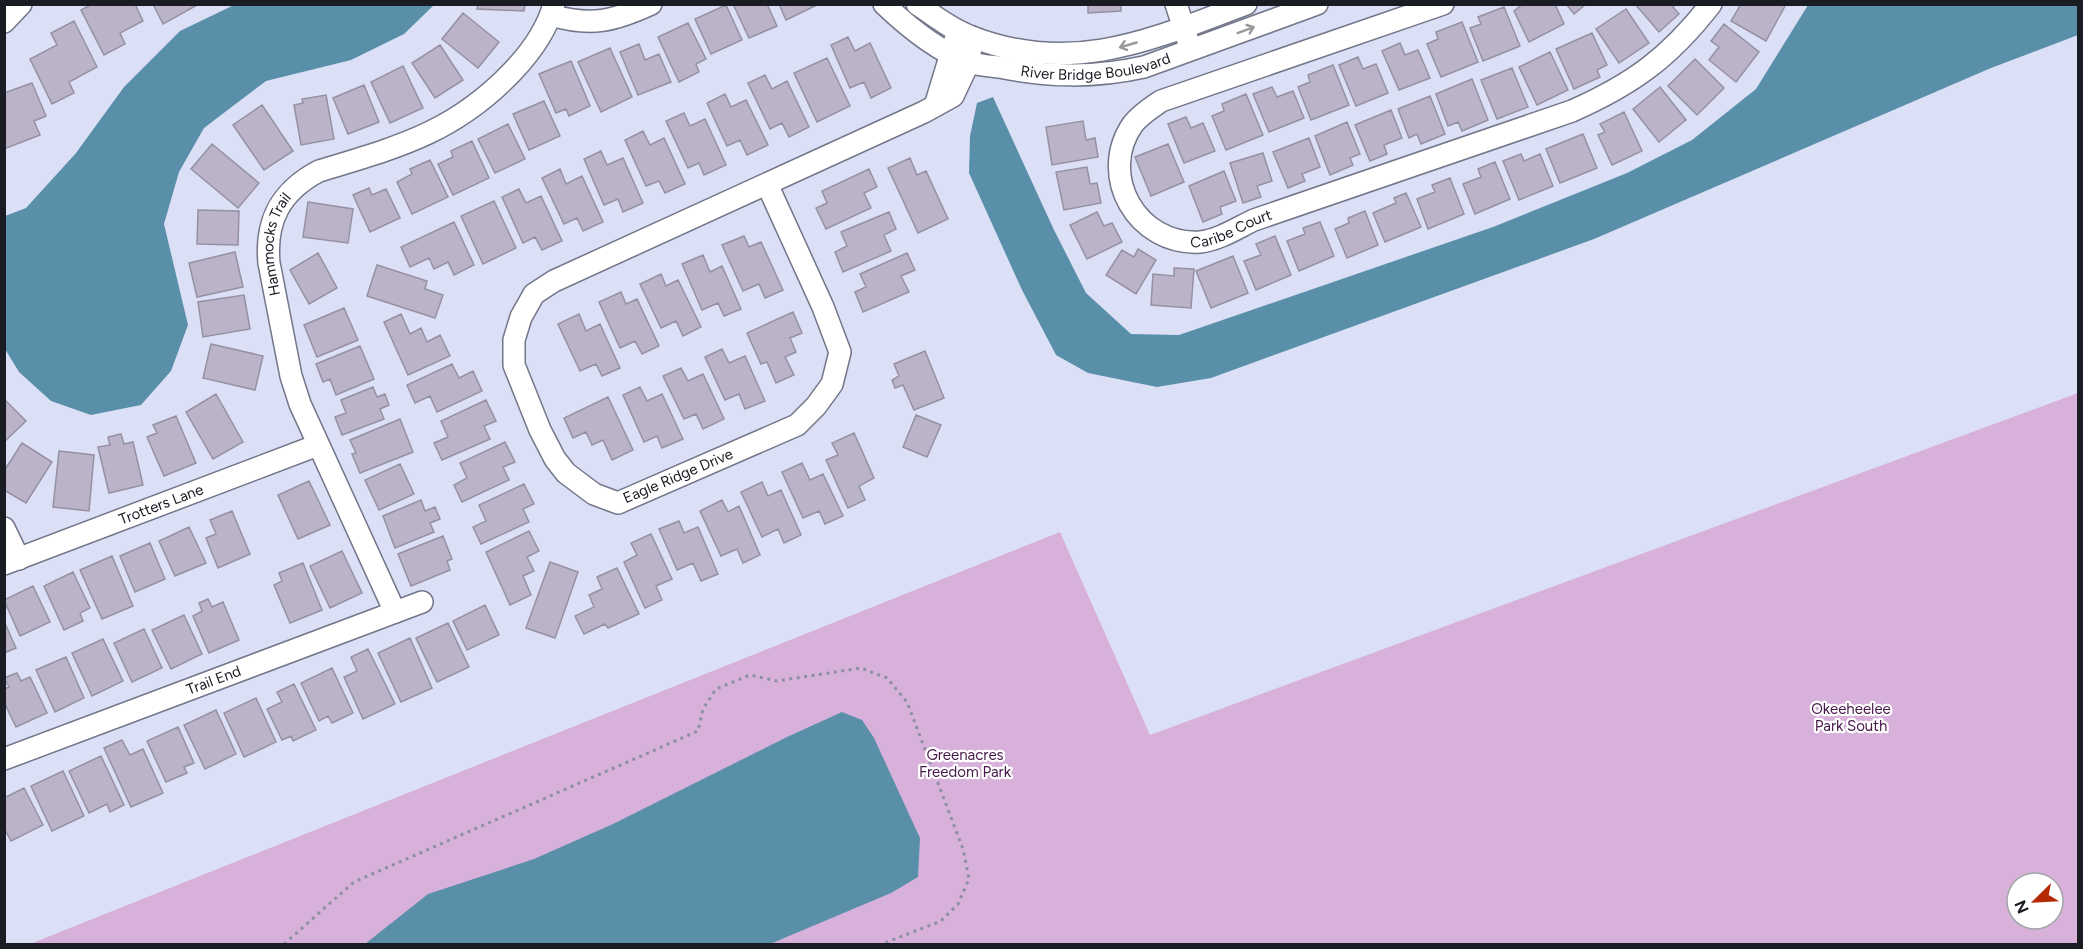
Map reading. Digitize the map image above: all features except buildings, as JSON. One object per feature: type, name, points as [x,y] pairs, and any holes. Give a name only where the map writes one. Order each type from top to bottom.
[{"type":"street","points":[[4,22],[21,4]]},
{"type":"street","points":[[553,10],[581,22],[607,21],[651,4]]},
{"type":"street","name":"River Bridge Boulevard","points":[[884,4],[942,50],[960,58],[1026,73],[1078,76],[1144,67],[1317,4]]},
{"type":"street","name":"River Bridge Boulevard","points":[[917,4],[965,33],[1021,51],[1048,54],[1083,54],[1121,47],[1184,28],[1246,4]]},
{"type":"street","points":[[1176,4],[1191,50]]},
{"type":"street","name":"Caribe Court","points":[[1443,4],[1161,101],[1143,113],[1134,123],[1122,147],[1119,173],[1123,192],[1132,210],[1151,229],[1175,240],[1201,242],[1214,239],[1254,220],[1572,111],[1609,95],[1643,74],[1674,48],[1711,4]]},
{"type":"street","name":"Hammocks Trail","points":[[395,612],[300,404],[291,375],[269,262],[269,234],[278,208],[295,186],[319,171],[418,139],[475,106],[519,64],[544,31],[553,10]]},
{"type":"street","name":"Eagle Ridge Drive","points":[[767,184],[824,307],[840,352],[832,384],[816,406],[797,424],[618,503],[594,494],[566,473],[555,459],[514,365],[514,340],[521,317],[534,294],[554,280],[935,106],[960,58],[965,33]]},
{"type":"street","name":"Trotters Lane","points":[[12,562],[318,445]]},
{"type":"street","points":[[4,528],[12,562]]},
{"type":"street","name":"Trail End","points":[[4,759],[422,602]]},
{"type":"path","points":[[284,945],[354,882],[698,731],[703,709],[716,689],[750,675],[777,681],[861,668],[887,678],[907,702],[963,849],[969,879],[958,904],[941,921],[882,945]]},
{"type":"green space","points":[[2078,393],[2078,944],[30,944],[1060,532],[1150,735]]},
{"type":"water","points":[[234,5],[434,5],[404,34],[351,60],[266,81],[204,128],[179,172],[164,224],[188,325],[171,371],[141,405],[91,415],[51,401],[19,372],[5,349],[5,216],[26,208],[76,153],[124,87],[180,31]]},
{"type":"water","points":[[1808,5],[2078,5],[2078,35],[1991,68],[1594,239],[1211,378],[1157,387],[1088,373],[1056,355],[1022,290],[969,173],[970,136],[977,103],[993,97],[1054,230],[1086,293],[1131,334],[1179,335],[1493,227],[1627,173],[1692,140],[1756,89]]},
{"type":"water","points":[[842,712],[862,720],[874,738],[920,838],[918,877],[891,893],[770,944],[365,944],[428,894],[534,859],[613,824]]},
{"type":"park label","name":"Okeeheelee Park South","points":[[1851,718]]},
{"type":"park label","name":"Greenacres Freedom Park","points":[[965,764]]}]
